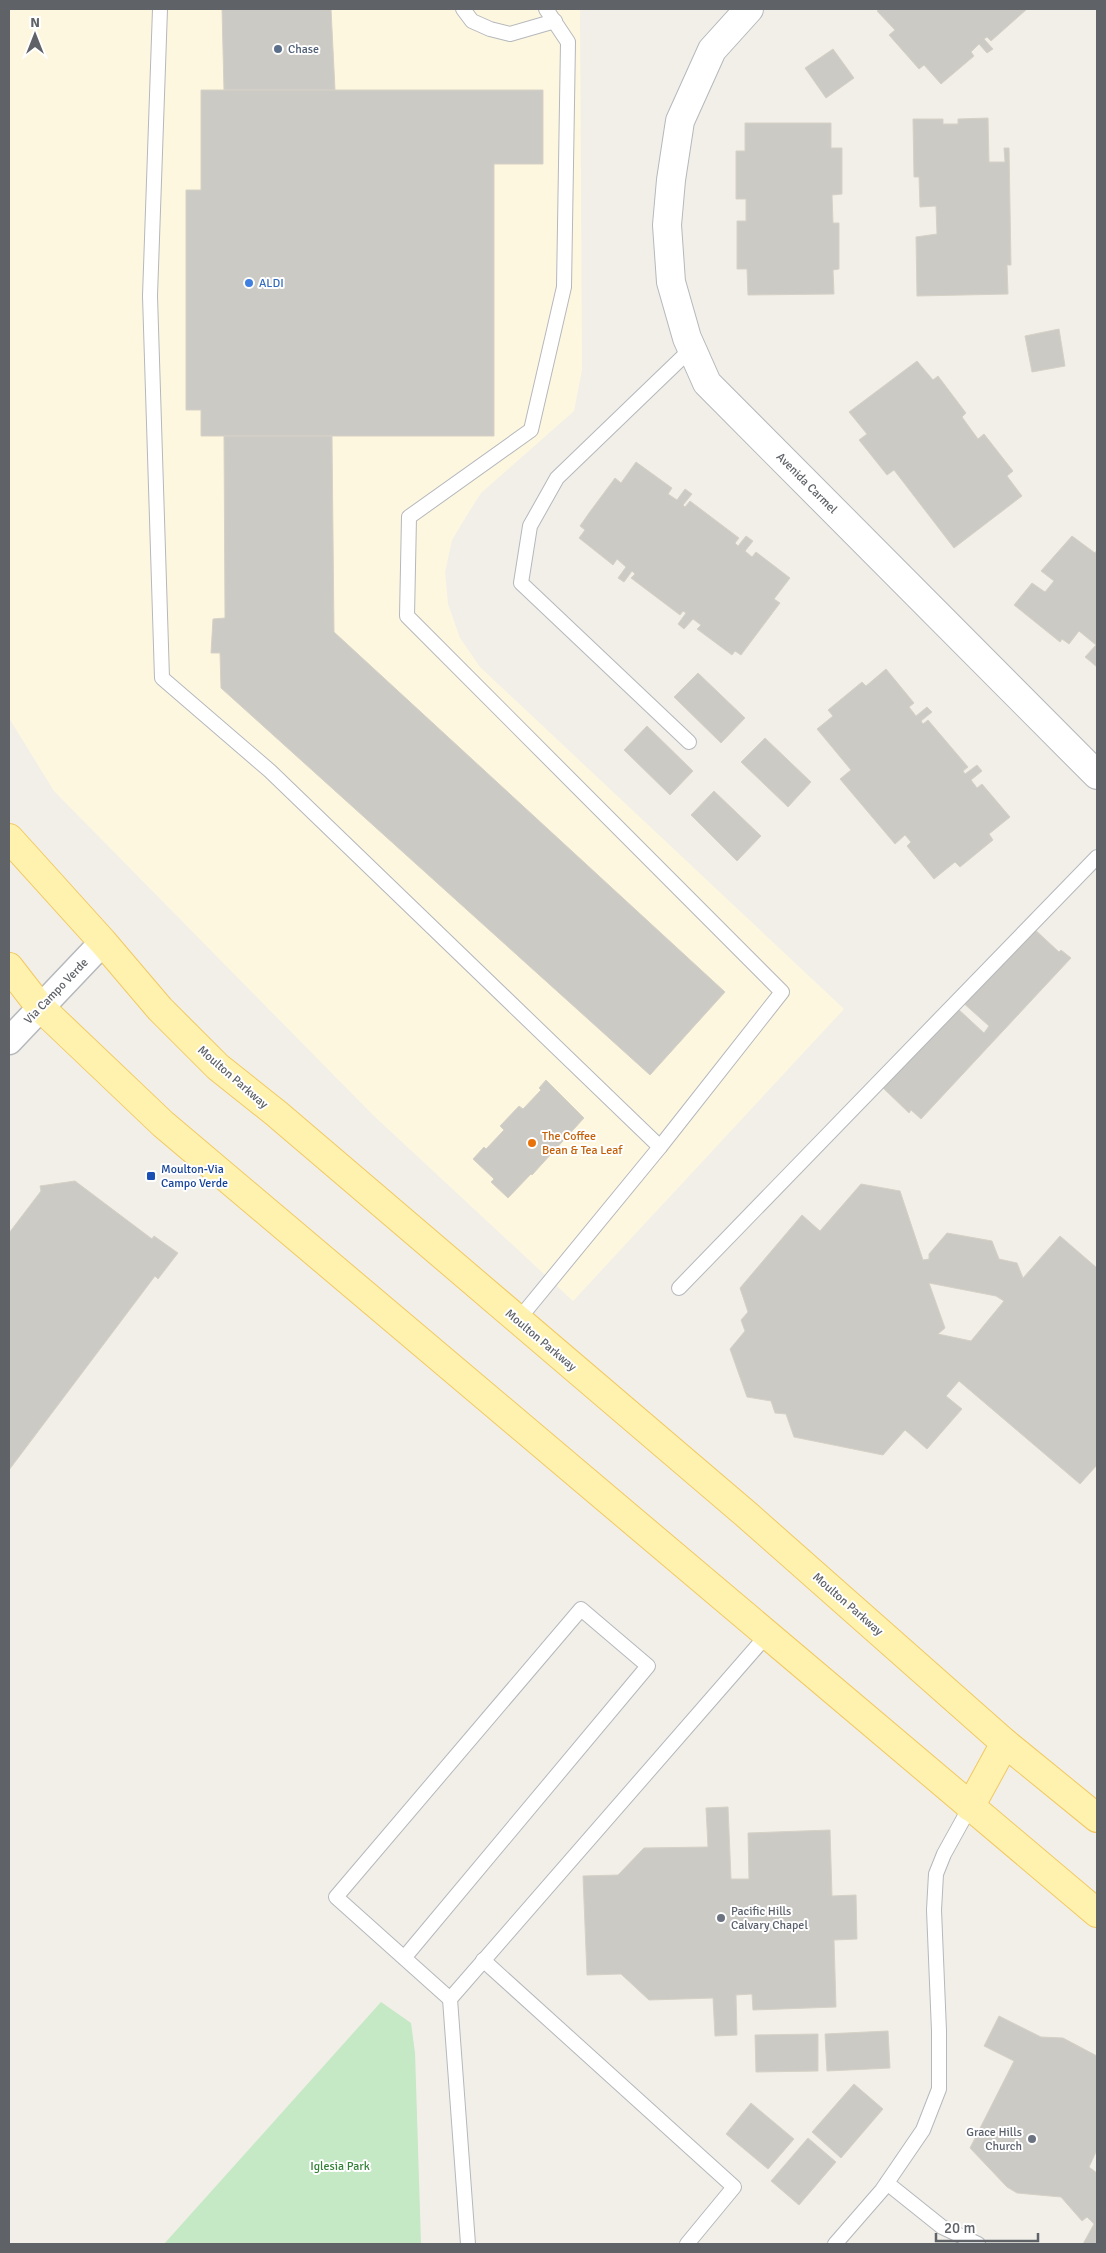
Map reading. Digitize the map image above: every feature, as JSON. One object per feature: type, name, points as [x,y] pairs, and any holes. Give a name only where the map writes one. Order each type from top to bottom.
[{"type":"main road","name":"Moulton Parkway","points":[[9,838],[103,942],[160,1009],[218,1067],[747,1515],[1005,1743],[1097,1818]]},
{"type":"main road","points":[[9,967],[40,1006],[164,1124],[1097,1913]]},
{"type":"main road","points":[[970,1807],[1005,1743]]},
{"type":"street","name":"Avenida Carmel","points":[[749,9],[712,50],[680,121],[671,180],[667,225],[671,282],[687,338],[707,383],[1097,775]]},
{"type":"street","name":"Via Campo Verde","points":[[9,1041],[40,1006],[103,942]]},
{"type":"lane","points":[[160,9],[150,296],[162,678],[270,771],[660,1147]]},
{"type":"lane","points":[[463,9],[472,21],[490,29],[510,34],[555,21]]},
{"type":"lane","points":[[518,1320],[660,1147],[782,992],[407,616],[409,517],[531,430],[564,287],[568,42],[546,9]]},
{"type":"lane","points":[[689,742],[521,583],[530,526],[557,478],[692,348]]},
{"type":"lane","points":[[679,1288],[1097,857]]},
{"type":"lane","points":[[404,1958],[648,1666],[581,1609],[336,1897],[404,1958],[450,1999],[468,2244]]},
{"type":"lane","points":[[450,1999],[767,1635]]},
{"type":"lane","points":[[835,2244],[887,2183],[923,2130],[939,2089],[939,2031],[934,1910],[936,1874],[944,1854],[970,1807]]},
{"type":"lane","points":[[483,1960],[734,2187],[687,2244]]},
{"type":"lane","points":[[887,2183],[942,2227],[978,2244]]},
{"type":"shaded area","points":[[9,9],[580,9],[582,370],[574,411],[481,493],[452,540],[445,572],[448,604],[460,638],[480,667],[844,1009],[573,1301],[373,1115],[54,791],[9,718]]},
{"type":"green space","name":"Iglesia Park","points":[[381,2002],[411,2023],[415,2053],[421,2244],[164,2244]]},
{"type":"building","name":"Chase","points":[[222,9],[331,9],[335,90],[224,90]]},
{"type":"building","points":[[880,9],[1027,9],[991,41],[987,37],[984,39],[993,49],[987,53],[979,44],[971,52],[974,56],[941,84],[924,65],[919,69],[889,35],[895,30],[877,11]]},
{"type":"building","points":[[833,49],[854,78],[826,98],[805,68]]},
{"type":"building","points":[[201,90],[543,90],[543,164],[494,164],[494,436],[201,436],[201,410],[186,410],[186,190],[201,190]]},
{"type":"building","points":[[988,118],[989,162],[1005,162],[1004,148],[1009,148],[1011,265],[1007,265],[1008,294],[917,296],[916,237],[937,234],[936,206],[920,207],[919,177],[914,177],[913,119],[943,119],[943,124],[958,124],[958,119]]},
{"type":"building","points":[[745,123],[831,123],[831,148],[842,148],[842,194],[832,195],[833,223],[839,223],[839,269],[833,270],[834,294],[748,295],[747,269],[737,269],[737,221],[746,221],[746,199],[736,199],[736,151],[745,151]]},
{"type":"building","points":[[1059,329],[1065,366],[1032,372],[1025,336]]},
{"type":"building","points":[[917,361],[933,380],[938,376],[966,413],[962,417],[978,439],[984,434],[1013,471],[1007,476],[1022,496],[954,548],[894,470],[887,475],[859,440],[867,434],[849,412]]},
{"type":"building","points":[[224,436],[332,436],[334,632],[725,992],[650,1075],[221,688],[220,653],[211,653],[213,619],[225,618]]},
{"type":"building","points":[[636,462],[672,488],[668,494],[677,500],[685,489],[692,494],[683,505],[685,507],[690,501],[739,538],[735,543],[738,546],[746,536],[753,541],[745,551],[752,557],[756,552],[790,578],[774,599],[780,603],[741,655],[735,651],[732,655],[697,629],[701,625],[693,619],[684,629],[678,624],[686,613],[683,611],[680,615],[631,578],[635,574],[632,571],[624,582],[618,578],[626,567],[617,559],[613,565],[579,538],[585,530],[580,526],[615,478],[621,483]]},
{"type":"building","points":[[1072,536],[1095,553],[1097,550],[1097,667],[1085,657],[1096,645],[1079,631],[1069,644],[1062,639],[1060,642],[1014,605],[1032,583],[1045,592],[1054,581],[1041,571]]},
{"type":"building","points":[[886,669],[914,703],[909,707],[916,716],[927,707],[932,712],[921,721],[923,724],[928,720],[968,767],[963,771],[965,774],[977,765],[982,771],[971,780],[977,788],[982,784],[1010,817],[989,834],[993,840],[960,867],[955,862],[934,879],[907,846],[911,842],[905,835],[895,844],[840,779],[851,770],[817,729],[833,716],[828,710],[862,682],[866,686]]},
{"type":"building","points":[[698,673],[745,718],[721,743],[674,697]]},
{"type":"building","points":[[647,726],[693,771],[670,795],[624,750]]},
{"type":"building","points":[[765,738],[811,782],[788,807],[741,762]]},
{"type":"building","points":[[714,791],[761,836],[737,861],[691,815]]},
{"type":"building","points":[[1031,926],[1059,952],[1061,950],[1071,958],[921,1119],[911,1110],[909,1113],[882,1087],[956,1007],[984,1033],[989,1026],[961,1001]]},
{"type":"building","points":[[546,1080],[584,1118],[532,1175],[508,1198],[491,1182],[494,1179],[473,1159],[484,1147],[486,1149],[504,1130],[500,1126],[519,1106],[523,1109],[541,1090],[539,1088]]},
{"type":"building","points":[[75,1181],[152,1239],[154,1236],[178,1253],[158,1279],[155,1276],[9,1470],[9,1233],[41,1191],[40,1186]]},
{"type":"building","points":[[861,1184],[900,1191],[923,1260],[929,1259],[929,1254],[947,1233],[992,1241],[999,1259],[1017,1263],[1023,1278],[1060,1236],[1097,1268],[1097,1465],[1080,1484],[959,1381],[946,1396],[962,1409],[927,1449],[905,1430],[883,1455],[794,1437],[786,1414],[775,1413],[771,1401],[747,1397],[730,1349],[745,1331],[741,1320],[748,1312],[740,1288],[802,1215],[820,1231]],"holes":[[[929,1283],[996,1296],[1004,1301],[971,1341],[938,1334],[945,1328]]]},
{"type":"building","name":"Pacific Hills Calvary Chapel","points":[[728,1807],[731,1879],[749,1879],[748,1833],[830,1830],[832,1896],[856,1895],[857,1939],[834,1940],[836,2007],[753,2010],[752,1994],[736,1995],[737,2035],[715,2036],[713,1998],[649,2000],[621,1974],[587,1975],[583,1876],[618,1875],[644,1848],[708,1847],[706,1808]]},
{"type":"building","name":"Grace Hills Church","points":[[999,2016],[1041,2037],[1063,2038],[1097,2056],[1097,2150],[1089,2167],[1097,2173],[1097,2244],[1083,2244],[1094,2224],[1087,2217],[1082,2221],[1061,2197],[1017,2193],[1007,2187],[970,2148],[1014,2061],[984,2046]]},
{"type":"building","points":[[888,2031],[890,2068],[827,2071],[825,2034]]},
{"type":"building","points":[[818,2034],[818,2071],[756,2072],[755,2035]]},
{"type":"building","points":[[854,2084],[883,2109],[841,2158],[812,2132]]},
{"type":"building","points":[[751,2103],[794,2139],[768,2169],[726,2134]]},
{"type":"building","points":[[808,2138],[836,2162],[799,2205],[771,2181]]},
{"type":"place","name":"Chase","points":[[278,49]]},
{"type":"place","name":"ALDI","points":[[249,283]]},
{"type":"place","name":"The Coffee Bean & Tea Leaf","points":[[532,1143]]},
{"type":"place","name":"Moulton-Via Campo Verde","points":[[151,1176]]},
{"type":"place","name":"Pacific Hills Calvary Chapel","points":[[721,1918]]},
{"type":"place","name":"Grace Hills Church","points":[[1032,2139]]}]
